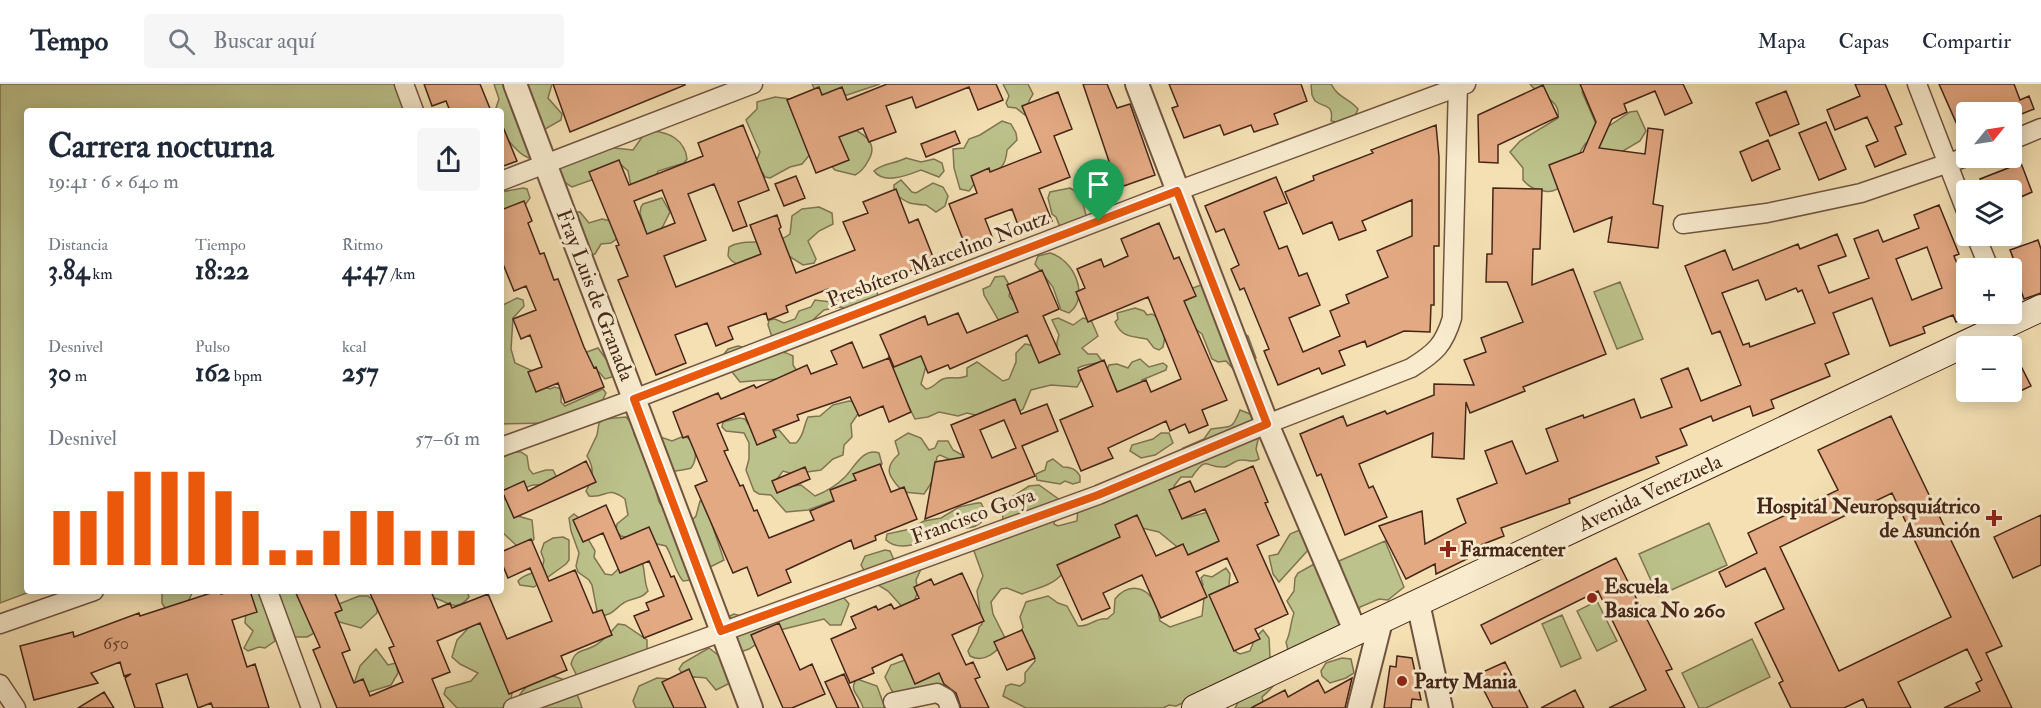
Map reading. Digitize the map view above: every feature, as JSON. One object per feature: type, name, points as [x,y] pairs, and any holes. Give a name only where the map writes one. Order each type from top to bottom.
[{"type":"main road","name":"Avenida Venezuela","points":[[2022,314],[2041,308]]},
{"type":"main road","name":"Avenida Venezuela","points":[[1195,708],[1356,633],[1996,324]]},
{"type":"street","points":[[404,84],[413,108]]},
{"type":"street","name":"Fray Luis de Granada","points":[[515,84],[751,708]]},
{"type":"street","points":[[504,180],[753,84]]},
{"type":"street","points":[[1137,84],[1267,424],[1356,633]]},
{"type":"street","points":[[1917,84],[1956,186]]},
{"type":"street","name":"Presbítero Marcelino Noutz","points":[[504,446],[634,399],[1461,85]]},
{"type":"street","name":"Francisco Goya","points":[[513,708],[1098,495],[1267,424],[1411,368],[1440,347],[1452,318],[1461,85]]},
{"type":"street","points":[[2022,136],[2041,128]]},
{"type":"street","points":[[1683,224],[1767,213],[1861,193],[1956,161]]},
{"type":"street","points":[[0,624],[85,594]]},
{"type":"street","points":[[269,594],[311,708]]},
{"type":"street","points":[[1418,603],[1441,708]]},
{"type":"street","points":[[1359,708],[1381,621]]},
{"type":"street","points":[[0,684],[15,708]]},
{"type":"street","points":[[893,702],[937,693],[946,698],[950,708]]},
{"type":"green space","points":[[0,84],[413,84],[412,96],[422,108],[24,108],[24,594],[0,603]]},
{"type":"green space","points":[[494,84],[552,84],[548,98],[562,114],[561,120],[545,129],[534,159],[520,153],[504,136],[504,108],[496,108],[499,99]]},
{"type":"green space","points":[[812,84],[880,84],[841,97],[823,95],[815,90]]},
{"type":"green space","points":[[1003,84],[1028,84],[1033,94],[1029,101],[1029,115],[1025,115],[1016,108],[1008,107],[1006,103],[1009,96]]},
{"type":"green space","points":[[1311,84],[1331,84],[1337,93],[1358,109],[1354,118],[1343,123],[1331,121],[1330,109],[1315,101]]},
{"type":"green space","points":[[1530,84],[1589,84],[1582,92],[1596,124],[1606,128],[1630,112],[1637,111],[1646,131],[1640,141],[1618,154],[1600,150],[1597,141],[1586,143],[1570,174],[1559,188],[1552,191],[1535,189],[1523,180],[1523,168],[1510,152],[1520,141],[1558,118],[1558,111],[1553,102]]},
{"type":"green space","points":[[775,97],[790,99],[812,152],[802,164],[790,167],[770,178],[765,177],[756,162],[760,152],[746,120],[757,109],[757,102]]},
{"type":"green space","points":[[1002,121],[1011,124],[1017,140],[1007,150],[1003,164],[996,171],[981,178],[969,191],[960,189],[954,168],[953,149],[964,148],[969,139]]},
{"type":"green space","points":[[843,124],[866,138],[872,148],[866,165],[855,175],[835,170],[828,162]]},
{"type":"green space","points":[[652,131],[670,135],[680,142],[686,152],[687,159],[684,163],[658,171],[656,177],[631,186],[628,171],[619,163],[597,178],[572,187],[561,180],[557,167],[604,147],[633,150],[645,133]]},
{"type":"green space","points":[[906,158],[921,162],[934,159],[942,163],[944,171],[939,177],[921,170],[890,178],[878,175],[874,171],[881,166]]},
{"type":"green space","points":[[901,180],[912,192],[916,193],[933,183],[943,187],[948,196],[945,206],[936,212],[926,205],[906,201],[894,193],[894,185]]},
{"type":"green space","points":[[1070,188],[1078,194],[1087,220],[1060,227],[1056,217],[1052,214],[1048,198],[1050,192]]},
{"type":"green space","points":[[527,189],[530,198],[523,208],[504,218],[504,191]]},
{"type":"green space","points":[[662,198],[670,212],[661,230],[649,240],[641,231],[644,226],[640,213],[641,207],[643,204]]},
{"type":"green space","points":[[819,207],[832,213],[833,224],[819,231],[808,241],[816,259],[814,263],[803,265],[789,256],[756,265],[739,265],[728,256],[729,247],[735,244],[775,241],[783,238],[790,234],[792,216],[802,209]]},
{"type":"green space","points":[[577,212],[580,212],[589,223],[602,219],[611,221],[618,238],[611,243],[601,244],[595,254],[590,255]]},
{"type":"green space","points":[[1050,253],[1066,263],[1072,270],[1079,288],[1079,297],[1069,313],[1061,310],[1053,287],[1035,264],[1038,256]]},
{"type":"green space","points":[[1004,276],[1011,288],[1009,296],[1023,312],[999,321],[983,289],[990,286],[995,277]]},
{"type":"green space","points":[[1620,282],[1643,339],[1617,349],[1594,292]]},
{"type":"green space","points":[[1206,283],[1224,293],[1234,304],[1236,309],[1233,313],[1241,332],[1248,336],[1256,358],[1248,370],[1238,374],[1226,361],[1218,362],[1212,359],[1202,334],[1193,327],[1184,303],[1190,289]]},
{"type":"green space","points":[[868,288],[877,289],[878,300],[850,310],[840,307],[824,310],[814,319],[812,326],[774,343],[768,325],[769,320],[775,319],[784,323],[795,319],[799,311],[811,307],[815,300],[831,302],[837,298],[850,298]]},
{"type":"green space","points":[[517,298],[523,300],[524,306],[513,318],[511,349],[515,363],[535,372],[544,387],[561,389],[561,402],[565,406],[603,389],[606,393],[600,405],[548,423],[504,424],[504,304]]},
{"type":"green space","points":[[1135,308],[1161,320],[1165,336],[1163,347],[1159,350],[1154,348],[1147,339],[1124,334],[1115,322],[1118,319],[1117,313]]},
{"type":"green space","points":[[1058,318],[1073,325],[1083,318],[1091,320],[1098,336],[1082,348],[1088,354],[1097,354],[1102,361],[1078,368],[1081,380],[1077,387],[1051,385],[1031,390],[1023,409],[1019,412],[980,416],[967,413],[958,416],[939,412],[915,419],[887,363],[889,355],[922,354],[926,366],[921,384],[926,389],[943,379],[967,376],[967,368],[977,362],[1003,381],[1009,379],[1016,362],[1016,353],[1025,344],[1050,356],[1054,357],[1057,354],[1059,335],[1052,320]]},
{"type":"green space","points":[[738,346],[780,351],[793,356],[793,365],[799,374],[778,379],[740,382],[721,358],[728,349]]},
{"type":"green space","points":[[598,348],[606,359],[621,359],[616,376],[605,379],[599,372],[592,369],[584,353]]},
{"type":"green space","points":[[1140,359],[1149,367],[1163,363],[1167,366],[1166,370],[1142,380],[1143,384],[1119,395],[1107,370],[1109,365],[1117,364],[1128,368],[1132,362]]},
{"type":"green space","points":[[854,402],[860,411],[851,424],[852,437],[844,445],[843,455],[833,459],[821,470],[793,474],[783,471],[777,479],[784,487],[801,485],[815,496],[838,483],[859,459],[868,453],[879,453],[882,464],[879,469],[855,480],[835,500],[808,510],[786,512],[771,495],[754,491],[746,470],[749,443],[744,433],[726,431],[722,427],[723,422],[739,418],[745,419],[748,424],[768,432],[779,430],[790,443],[796,443],[801,437],[808,417],[820,416],[833,405]]},
{"type":"green space","points":[[1240,410],[1250,414],[1261,426],[1256,449],[1259,459],[1239,460],[1223,467],[1204,464],[1192,477],[1181,477],[1174,486],[1186,518],[1208,512],[1221,531],[1218,545],[1187,555],[1159,532],[1142,528],[1044,586],[1022,594],[1007,588],[1001,589],[991,602],[993,614],[1006,640],[995,652],[986,657],[970,656],[968,651],[982,624],[977,591],[983,576],[974,551],[976,545],[1003,522],[1002,505],[1004,502],[1029,486],[1039,485],[1060,500],[1054,524],[1058,526],[1077,521],[1078,508],[1180,454],[1183,448],[1204,439],[1211,429],[1232,425]]},
{"type":"green space","points":[[626,417],[635,427],[634,434],[642,449],[658,436],[672,441],[684,436],[694,446],[695,455],[691,468],[666,473],[653,481],[659,502],[669,517],[691,521],[696,516],[700,501],[704,501],[724,560],[694,575],[690,580],[683,581],[680,577],[666,546],[621,536],[616,531],[617,524],[628,515],[625,499],[610,492],[589,496],[586,491],[592,473],[587,456],[597,435],[599,423],[605,419]]},
{"type":"green space","points":[[908,433],[921,438],[929,450],[935,448],[938,441],[948,441],[953,450],[964,456],[955,466],[949,459],[940,455],[937,457],[932,482],[924,494],[903,492],[890,474],[890,465],[899,454],[895,441]]},
{"type":"green space","points":[[1161,433],[1169,433],[1173,443],[1155,455],[1141,458],[1130,451],[1132,445],[1153,439]]},
{"type":"green space","points":[[514,452],[521,452],[527,456],[529,469],[533,474],[553,470],[556,476],[554,483],[529,486],[516,494],[504,490],[504,457]]},
{"type":"green space","points":[[1053,459],[1063,467],[1075,470],[1080,476],[1080,482],[1073,484],[1065,481],[1060,484],[1037,480],[1036,474],[1045,470],[1047,462]]},
{"type":"green space","points":[[504,499],[510,500],[518,516],[532,520],[534,539],[531,543],[517,546],[504,534]]},
{"type":"green space","points":[[981,503],[987,515],[978,525],[952,529],[908,546],[900,546],[886,540],[887,534],[910,529],[924,521],[941,518],[959,507]]},
{"type":"green space","points":[[574,514],[579,518],[580,525],[595,551],[594,557],[605,574],[612,575],[621,566],[640,557],[648,591],[646,593],[625,602],[609,614],[598,616],[592,585],[578,572],[576,566],[579,553],[569,518]]},
{"type":"green space","points":[[1709,523],[1727,565],[1658,596],[1639,554]]},
{"type":"green space","points":[[1302,529],[1309,549],[1279,582],[1273,574],[1269,556],[1278,554],[1290,534]]},
{"type":"green space","points":[[563,537],[569,540],[569,560],[566,564],[534,587],[520,585],[518,581],[521,578],[542,569],[544,560],[541,552],[544,543],[553,538]]},
{"type":"green space","points":[[1385,541],[1404,587],[1388,600],[1379,599],[1360,607],[1357,618],[1289,654],[1286,642],[1294,613],[1287,601],[1294,591],[1295,578],[1298,573],[1316,563],[1347,585],[1339,561]]},
{"type":"green space","points":[[885,550],[890,551],[894,560],[865,572],[861,565],[865,556]]},
{"type":"green space","points":[[922,567],[916,580],[918,591],[914,602],[937,668],[945,684],[941,687],[897,695],[892,691],[885,677],[891,665],[908,659],[905,610],[888,591],[878,585]]},
{"type":"green space","points":[[1226,568],[1230,574],[1229,585],[1236,652],[1240,654],[1250,651],[1255,638],[1263,630],[1269,638],[1270,657],[1278,669],[1274,685],[1262,697],[1263,701],[1272,708],[1235,708],[1240,699],[1234,677],[1176,706],[1169,705],[1163,708],[1026,708],[1003,696],[1006,686],[1011,684],[1020,686],[1025,682],[1025,673],[1035,661],[1033,652],[1021,632],[1023,627],[1020,617],[1026,602],[1048,596],[1067,606],[1078,626],[1082,626],[1100,619],[1107,619],[1114,613],[1115,599],[1120,594],[1126,590],[1138,589],[1149,595],[1158,609],[1160,621],[1170,627],[1202,616],[1204,598],[1200,590],[1203,585],[1201,578],[1204,575],[1212,577]]},
{"type":"green space","points":[[162,594],[192,594],[186,606],[165,608],[162,603]]},
{"type":"green space","points":[[236,594],[269,594],[266,612],[275,641],[265,648],[259,647],[248,651],[244,648],[253,631],[245,623],[246,611]]},
{"type":"green space","points":[[277,594],[312,594],[339,604],[359,596],[368,596],[377,603],[377,613],[361,628],[336,621],[307,637],[292,637]]},
{"type":"green space","points":[[423,594],[468,594],[469,597],[458,605],[428,598]]},
{"type":"green space","points":[[844,598],[849,604],[841,625],[830,625],[824,619],[776,631],[749,649],[735,654],[728,617],[734,614],[741,616]]},
{"type":"green space","points":[[1597,601],[1617,641],[1597,651],[1577,611]]},
{"type":"green space","points":[[1562,615],[1581,658],[1561,667],[1542,624]]},
{"type":"green space","points":[[475,622],[481,623],[512,692],[510,708],[457,708],[444,694],[446,688],[471,681],[478,673],[452,657],[457,640]]},
{"type":"green space","points":[[618,624],[625,625],[647,640],[647,653],[577,676],[571,664],[575,655],[599,643]]},
{"type":"green space","points":[[1752,639],[1770,677],[1706,708],[1699,708],[1682,673]]},
{"type":"green space","points":[[709,648],[727,662],[730,683],[716,690],[706,678],[684,675],[679,669],[683,663]]},
{"type":"green space","points":[[376,649],[388,665],[396,663],[398,673],[391,685],[369,692],[358,686],[355,681],[360,666]]},
{"type":"green space","points":[[1342,658],[1351,659],[1354,673],[1330,683],[1322,676],[1321,671],[1326,663]]},
{"type":"green space","points":[[547,675],[566,681],[577,694],[582,708],[515,708],[522,691]]},
{"type":"green space","points":[[657,678],[669,679],[684,708],[636,708],[633,701],[639,686]]},
{"type":"green space","points":[[857,679],[877,686],[885,708],[863,708],[853,686]]},
{"type":"building","points":[[424,84],[480,84],[490,108],[449,108],[446,101],[432,106]]},
{"type":"building","points":[[553,84],[685,84],[685,85],[570,132]]},
{"type":"building","points":[[887,84],[996,84],[1003,100],[978,110],[969,87],[916,108],[912,97],[886,106],[896,132],[869,142],[863,128],[839,137],[849,160],[816,173],[787,100],[819,87],[822,95],[842,87],[847,100]]},
{"type":"building","points":[[1083,84],[1107,84],[1117,108],[1130,104],[1155,175],[1118,188]]},
{"type":"building","points":[[1169,84],[1301,84],[1307,101],[1274,114],[1278,124],[1254,132],[1251,125],[1224,135],[1220,125],[1184,138],[1172,108],[1178,106]]},
{"type":"building","points":[[1580,84],[1683,84],[1692,103],[1665,115],[1655,91],[1624,104],[1627,112],[1612,119],[1599,148],[1645,154],[1648,128],[1663,130],[1653,204],[1663,206],[1658,248],[1608,242],[1612,217],[1574,232],[1549,165],[1583,152],[1596,122]]},
{"type":"building","points":[[1855,84],[1885,84],[1902,124],[1895,127],[1906,154],[1875,167],[1866,146],[1878,141],[1867,117],[1835,130],[1827,110],[1860,96]]},
{"type":"building","points":[[1939,84],[2014,84],[2020,100],[2029,96],[2034,109],[2022,114],[2022,102],[1956,102],[1956,122]]},
{"type":"building","points":[[1543,85],[1558,117],[1498,145],[1498,163],[1479,162],[1478,115]]},
{"type":"building","points":[[1786,91],[1799,124],[1770,136],[1756,103]]},
{"type":"building","points":[[1058,92],[1072,129],[1054,136],[1070,177],[1039,189],[1052,221],[1021,233],[1012,209],[985,219],[993,239],[967,250],[949,204],[977,193],[971,176],[989,168],[990,172],[1041,152],[1022,106]]},
{"type":"building","points":[[1826,122],[1846,169],[1819,180],[1799,133]]},
{"type":"building","points":[[743,125],[769,190],[738,202],[747,226],[733,231],[714,184],[688,194],[706,240],[664,256],[676,287],[761,254],[750,225],[777,215],[781,227],[779,229],[796,273],[855,250],[843,222],[868,213],[863,202],[896,189],[909,223],[918,219],[935,262],[851,292],[854,299],[834,306],[828,289],[786,306],[788,312],[768,320],[766,313],[728,327],[733,339],[716,346],[707,323],[675,335],[686,363],[656,375],[618,280],[628,276],[616,246],[619,245],[589,172],[619,160],[629,185],[703,156],[698,143]],"holes":[[[662,190],[675,223],[647,234],[634,201]]]},
{"type":"building","points":[[1436,125],[1439,157],[1439,246],[1434,246],[1434,305],[1431,305],[1430,332],[1404,331],[1367,347],[1365,341],[1339,351],[1345,365],[1322,374],[1319,368],[1278,385],[1264,351],[1269,349],[1244,288],[1240,290],[1231,269],[1239,265],[1224,229],[1216,232],[1205,206],[1276,177],[1287,203],[1264,212],[1279,249],[1287,246],[1299,276],[1307,273],[1320,305],[1289,318],[1303,352],[1340,336],[1330,311],[1349,303],[1346,295],[1388,277],[1377,251],[1412,236],[1412,200],[1362,221],[1366,230],[1339,240],[1332,222],[1303,234],[1285,192],[1314,180],[1313,176],[1373,153],[1371,150]]},
{"type":"building","points":[[504,129],[517,161],[504,166]]},
{"type":"building","points":[[955,131],[960,143],[926,157],[921,144]]},
{"type":"building","points":[[1768,140],[1780,169],[1752,181],[1740,152]]},
{"type":"building","points":[[2022,166],[2032,192],[2022,196],[2022,180],[1980,179],[2008,168],[2022,168]]},
{"type":"building","points":[[796,176],[805,198],[784,206],[775,184]]},
{"type":"building","points":[[1493,188],[1542,189],[1540,249],[1533,249],[1532,285],[1573,269],[1606,354],[1523,387],[1525,391],[1470,413],[1466,402],[1464,459],[1432,457],[1433,433],[1359,464],[1369,488],[1373,486],[1387,517],[1345,535],[1321,474],[1317,476],[1300,434],[1343,416],[1347,426],[1385,411],[1387,414],[1434,395],[1434,384],[1474,385],[1464,360],[1486,352],[1481,338],[1523,322],[1507,282],[1486,282],[1487,254],[1492,254]]},
{"type":"building","points":[[524,201],[532,221],[528,223],[540,254],[544,253],[554,280],[558,279],[584,347],[604,387],[565,403],[558,383],[536,392],[528,372],[542,367],[530,335],[521,339],[513,319],[536,310],[526,286],[514,291],[504,266],[504,209]]},
{"type":"building","points":[[1939,205],[1959,254],[1954,256],[1956,261],[1956,322],[1953,315],[1923,327],[1925,333],[1890,346],[1872,298],[1833,313],[1849,354],[1825,364],[1830,376],[1771,400],[1774,408],[1753,416],[1750,406],[1713,421],[1711,416],[1680,429],[1687,445],[1656,457],[1659,463],[1569,499],[1570,503],[1501,528],[1504,536],[1463,552],[1467,559],[1436,574],[1435,564],[1406,579],[1379,526],[1422,511],[1425,544],[1466,523],[1457,499],[1497,483],[1485,451],[1512,441],[1526,474],[1558,461],[1546,429],[1583,415],[1584,418],[1634,399],[1641,418],[1672,407],[1661,379],[1688,368],[1701,401],[1741,385],[1720,331],[1712,334],[1685,266],[1725,250],[1733,270],[1798,244],[1800,249],[1837,234],[1846,256],[1818,266],[1829,293],[1869,278],[1854,239],[1878,230],[1883,242],[1919,228],[1914,215]],"holes":[[[1927,247],[1942,288],[1912,300],[1896,259]],[[1758,280],[1766,300],[1796,288],[1798,292],[1802,290],[1815,323],[1750,347],[1749,343],[1743,345],[1722,293]]]},
{"type":"building","points":[[1159,223],[1174,259],[1179,257],[1196,296],[1184,301],[1227,400],[1202,410],[1208,425],[1189,433],[1185,424],[1170,431],[1166,421],[1108,448],[1113,458],[1081,471],[1060,420],[1093,406],[1078,371],[1104,360],[1117,392],[1146,380],[1151,392],[1181,379],[1148,297],[1088,322],[1076,292],[1085,288],[1077,269],[1101,259],[1104,267],[1128,256],[1121,239]]},
{"type":"building","points":[[2038,240],[2041,249],[2041,293],[2024,299],[2022,258],[2013,258],[2010,250]]},
{"type":"building","points":[[1042,270],[1059,309],[1043,316],[1060,354],[1039,363],[1027,335],[950,369],[948,365],[928,373],[921,356],[894,367],[880,335],[925,316],[928,325],[958,313],[967,333],[1018,312],[1007,285]]},
{"type":"building","points":[[852,342],[863,368],[889,358],[911,412],[889,422],[883,406],[859,416],[850,397],[797,415],[799,420],[773,430],[776,437],[757,445],[744,413],[717,424],[728,450],[724,451],[740,486],[743,485],[754,511],[757,510],[769,538],[814,520],[810,511],[834,501],[830,490],[856,480],[853,474],[880,464],[891,492],[904,487],[917,519],[875,536],[876,540],[854,549],[851,540],[786,570],[791,582],[758,596],[747,567],[733,573],[695,486],[707,481],[688,436],[683,438],[673,412],[718,393],[721,399],[754,385],[756,388],[807,365],[811,374],[837,364],[831,351]]},
{"type":"building","points":[[2022,368],[2031,386],[2022,390]]},
{"type":"building","points":[[1015,399],[1021,414],[1047,404],[1058,431],[1022,446],[1035,476],[925,519],[935,462],[964,457],[951,425]],"holes":[[[1004,420],[1016,448],[992,458],[980,430]]]},
{"type":"building","points":[[1891,416],[2002,646],[1986,653],[2012,708],[1944,708],[1980,691],[1976,683],[1982,680],[1967,649],[1898,682],[1911,708],[1867,708],[1863,699],[1844,708],[1791,708],[1779,683],[1783,681],[1755,623],[1784,609],[1765,568],[1726,587],[1719,572],[1757,553],[1748,533],[1838,490],[1818,450]],"holes":[[[1892,493],[1951,617],[1839,671],[1780,547]]]},
{"type":"building","points":[[586,461],[596,482],[514,518],[504,496],[504,490],[524,481],[528,491]]},
{"type":"building","points":[[1253,466],[1268,502],[1265,503],[1279,535],[1257,545],[1288,614],[1255,629],[1260,639],[1234,651],[1209,595],[1238,582],[1227,558],[1196,572],[1207,597],[1161,618],[1142,575],[1103,593],[1110,608],[1082,620],[1057,565],[1120,537],[1115,525],[1137,515],[1156,556],[1183,544],[1188,555],[1219,541],[1205,509],[1182,519],[1169,490],[1190,481],[1195,492]]},
{"type":"building","points":[[805,467],[810,479],[777,493],[772,481]]},
{"type":"building","points":[[606,505],[621,539],[649,527],[671,577],[674,576],[692,619],[644,638],[634,616],[649,610],[646,603],[664,596],[649,561],[620,573],[603,533],[583,542],[573,520]]},
{"type":"building","points":[[2041,515],[2041,565],[2013,578],[1994,537]]},
{"type":"building","points":[[531,539],[549,581],[575,570],[593,613],[602,610],[612,635],[561,656],[567,670],[509,694],[480,623],[437,641],[450,672],[432,679],[444,708],[337,708],[313,650],[320,647],[296,594],[335,594],[342,610],[335,613],[350,650],[342,653],[354,683],[363,679],[370,696],[403,682],[389,648],[394,646],[370,594],[432,594],[438,608],[450,603],[452,608],[488,594],[507,639],[552,621],[530,568],[508,578],[504,568],[504,551]]},
{"type":"building","points":[[1616,558],[1672,669],[1666,671],[1685,708],[1609,708],[1646,690],[1598,591],[1491,644],[1481,625]]},
{"type":"building","points":[[962,573],[984,621],[952,635],[966,665],[973,662],[980,677],[975,679],[989,708],[961,708],[956,693],[944,684],[939,673],[915,684],[902,654],[872,668],[874,673],[850,683],[831,639],[856,628],[851,617],[876,606],[878,610],[891,604],[894,609],[919,598],[914,587],[931,579],[934,585]]},
{"type":"building","points":[[208,594],[251,594],[257,612],[232,620],[247,667],[255,664],[269,708],[213,708],[211,703],[198,708],[187,674],[156,684],[163,708],[135,708],[125,678],[131,674],[124,676],[120,662],[91,673],[98,683],[34,700],[20,646],[73,632],[74,637],[139,613],[140,616]]},
{"type":"building","points":[[779,623],[800,670],[812,664],[825,694],[792,708],[783,708],[751,635]]},
{"type":"building","points":[[1022,630],[1035,658],[1007,670],[994,642]]},
{"type":"building","name":"Party Mania","points":[[1397,656],[1412,658],[1421,700],[1412,699],[1411,708],[1384,708],[1390,666],[1396,667]]},
{"type":"building","points":[[1505,662],[1528,708],[1493,708],[1476,675]]},
{"type":"building","points":[[689,669],[706,708],[674,708],[662,682]]},
{"type":"building","points":[[844,674],[859,708],[837,708],[825,682]]},
{"type":"building","points":[[1352,678],[1345,708],[1251,708],[1285,690],[1288,697],[1318,680],[1325,693]]},
{"type":"building","points":[[1575,690],[1584,708],[1541,708]]},
{"type":"building","points":[[104,692],[114,708],[78,708]]},
{"type":"place","name":"Hospital Neuropsquiátrico de Asunción","points":[[1994,518]]},
{"type":"place","name":"Farmacenter","points":[[1448,549]]},
{"type":"place","name":"Escuela Basica No 260","points":[[1592,598]]},
{"type":"place","name":"Party Mania","points":[[1402,681]]},
{"type":"route","points":[[1177,191],[1267,424],[1098,495],[721,631],[634,399],[1099,221],[1177,191]]}]
